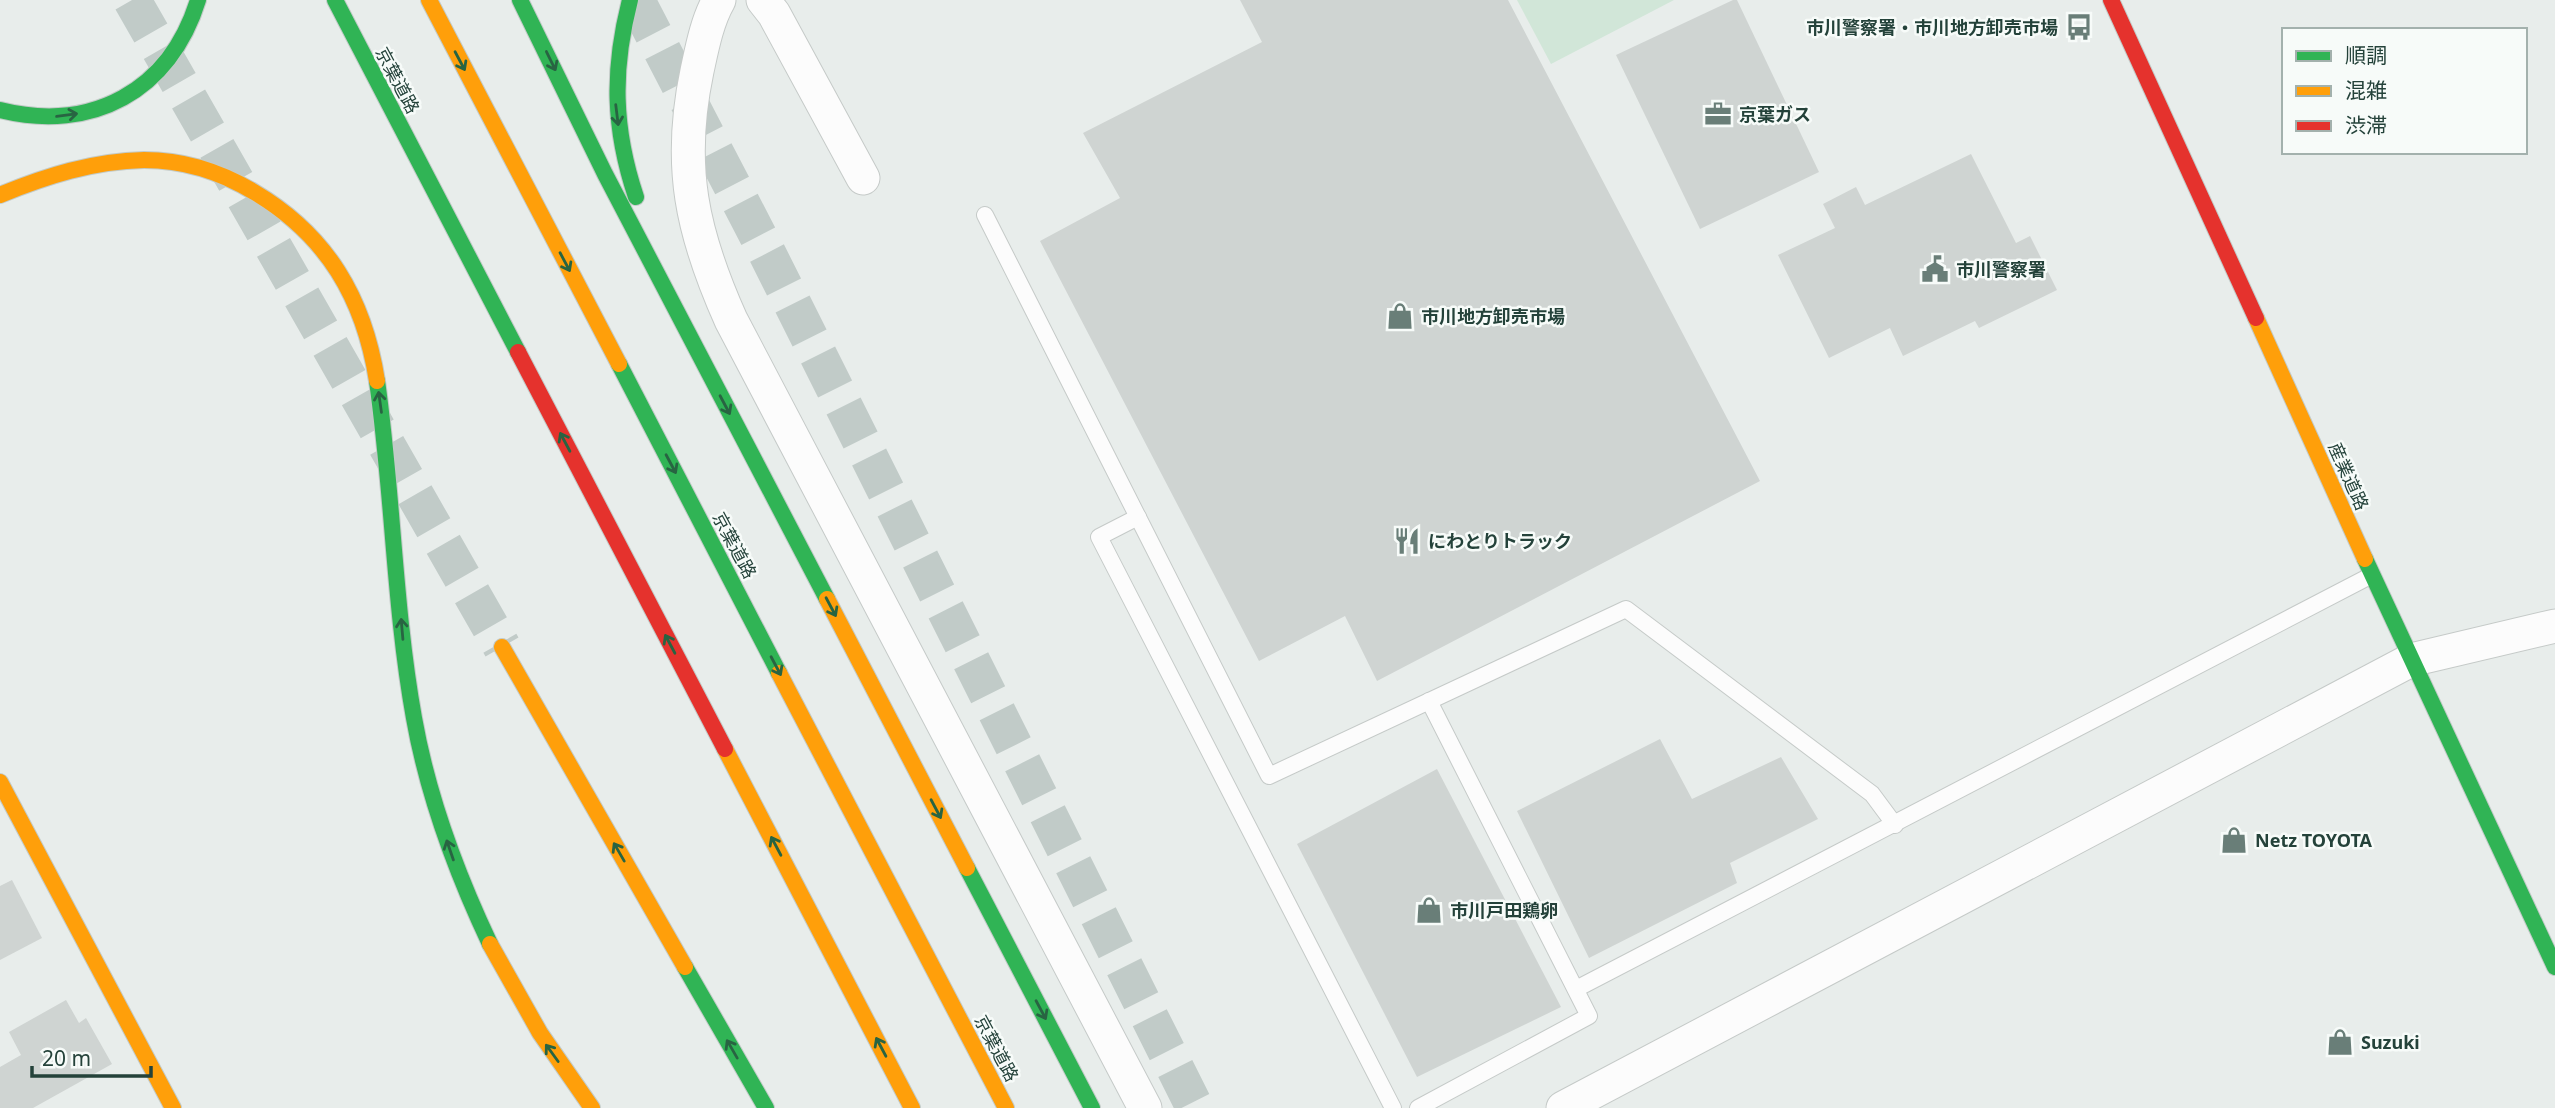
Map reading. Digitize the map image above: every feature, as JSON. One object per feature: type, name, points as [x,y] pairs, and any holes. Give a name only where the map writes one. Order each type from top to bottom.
[{"type":"main road","points":[[0,110],[44,117],[68,116],[111,104],[132,93],[150,79],[177,49],[195,13],[198,0]]},
{"type":"main road","name":"京葉道路","points":[[335,0],[912,1108]]},
{"type":"main road","name":"京葉道路","points":[[429,0],[1006,1108]]},
{"type":"main road","points":[[520,0],[605,174],[1092,1108]]},
{"type":"main road","points":[[630,0],[623,24],[615,75],[616,114],[620,136],[633,187],[694,345]]},
{"type":"main road","name":"産業道路","points":[[2112,0],[2372,575],[2555,967]]},
{"type":"main road","points":[[0,195],[32,181],[71,169],[115,160],[152,159],[189,165],[225,176],[261,193],[293,215],[321,244],[342,276],[359,310],[373,355],[382,408],[408,685],[429,785],[452,855],[507,980],[547,1047],[592,1108]]},
{"type":"main road","points":[[502,647],[766,1108]]},
{"type":"main road","points":[[0,782],[173,1108]]},
{"type":"street","points":[[719,0],[702,49],[692,95],[688,135],[692,209],[714,282],[731,320],[1144,1108]]},
{"type":"street","points":[[763,0],[774,13],[863,178]]},
{"type":"street","points":[[1563,1108],[2411,660],[2555,625]]},
{"type":"lane","points":[[985,215],[1269,776],[1626,609],[1872,794],[1895,825]]},
{"type":"lane","points":[[1138,517],[1099,537],[1393,1108]]},
{"type":"lane","points":[[1576,989],[2372,575]]},
{"type":"lane","points":[[1418,1108],[1589,1016],[1429,701]]},
{"type":"green space","points":[[1517,0],[1674,0],[1551,64]]},
{"type":"building","points":[[1240,0],[1508,0],[1760,481],[1377,681],[1345,616],[1259,661],[1040,241],[1120,198],[1083,133],[1262,42]]},
{"type":"building","name":"京葉ガス","points":[[1737,0],[1819,172],[1700,229],[1616,55]]},
{"type":"building","points":[[1971,154],[2016,243],[2030,236],[2057,290],[1979,328],[1975,321],[1903,356],[1890,328],[1829,358],[1778,255],[1835,228],[1823,204],[1856,187],[1865,205]]},
{"type":"building","points":[[1660,739],[1692,799],[1781,757],[1818,819],[1730,863],[1737,883],[1589,958],[1517,811]]},
{"type":"building","points":[[1437,769],[1561,1007],[1417,1077],[1297,844]]},
{"type":"building","points":[[12,880],[42,938],[0,960],[0,886]]},
{"type":"building","points":[[66,1000],[79,1023],[86,1018],[112,1064],[33,1108],[0,1108],[0,1067],[21,1055],[9,1032]]},
{"type":"tunnel","points":[[132,0],[502,647]]},
{"type":"tunnel","points":[[636,0],[768,255],[1195,1108]]},
{"type":"traffic: fast","points":[[0,110],[34,116],[66,115],[96,109],[123,98],[147,81],[168,59],[185,32],[198,0]]},
{"type":"traffic: fast","points":[[335,0],[518,352]]},
{"type":"traffic: fast","points":[[520,0],[605,174],[827,599]]},
{"type":"traffic: fast","points":[[630,0],[620,51],[618,99],[623,147],[636,197]]},
{"type":"traffic: fast","points":[[619,364],[779,673]]},
{"type":"traffic: fast","points":[[377,381],[402,634],[414,718],[427,777],[444,834],[490,944]]},
{"type":"traffic: fast","points":[[2365,559],[2555,967]]},
{"type":"traffic: fast","points":[[967,868],[1092,1108]]},
{"type":"traffic: fast","points":[[685,967],[766,1108]]},
{"type":"traffic: slow","points":[[429,0],[619,364]]},
{"type":"traffic: slow","points":[[0,195],[70,171],[106,163],[144,160],[187,165],[215,173],[241,185],[280,209],[302,228],[322,249],[338,272],[363,322],[377,381]]},
{"type":"traffic: slow","points":[[2256,318],[2365,559]]},
{"type":"traffic: slow","points":[[827,599],[967,868]]},
{"type":"traffic: slow","points":[[502,647],[685,967]]},
{"type":"traffic: slow","points":[[779,673],[1006,1108]]},
{"type":"traffic: slow","points":[[725,749],[912,1108]]},
{"type":"traffic: slow","points":[[0,782],[173,1108]]},
{"type":"traffic: slow","points":[[490,944],[540,1033],[592,1108]]},
{"type":"traffic: jam","points":[[2111,0],[2256,318]]},
{"type":"traffic: jam","points":[[518,352],[725,749]]},
{"type":"place","name":"市川警察署・市川地方卸売市場","points":[[2079,27]]},
{"type":"place","name":"京葉ガス","points":[[1718,114]]},
{"type":"place","name":"市川警察署","points":[[1935,269]]},
{"type":"place","name":"市川地方卸売市場","points":[[1400,316]]},
{"type":"place","name":"にわとりトラック","points":[[1407,541]]},
{"type":"place","name":"Netz TOYOTA","points":[[2234,840]]},
{"type":"place","name":"市川戸田鶏卵","points":[[1429,910]]},
{"type":"place","name":"Suzuki","points":[[2340,1042]]}]
